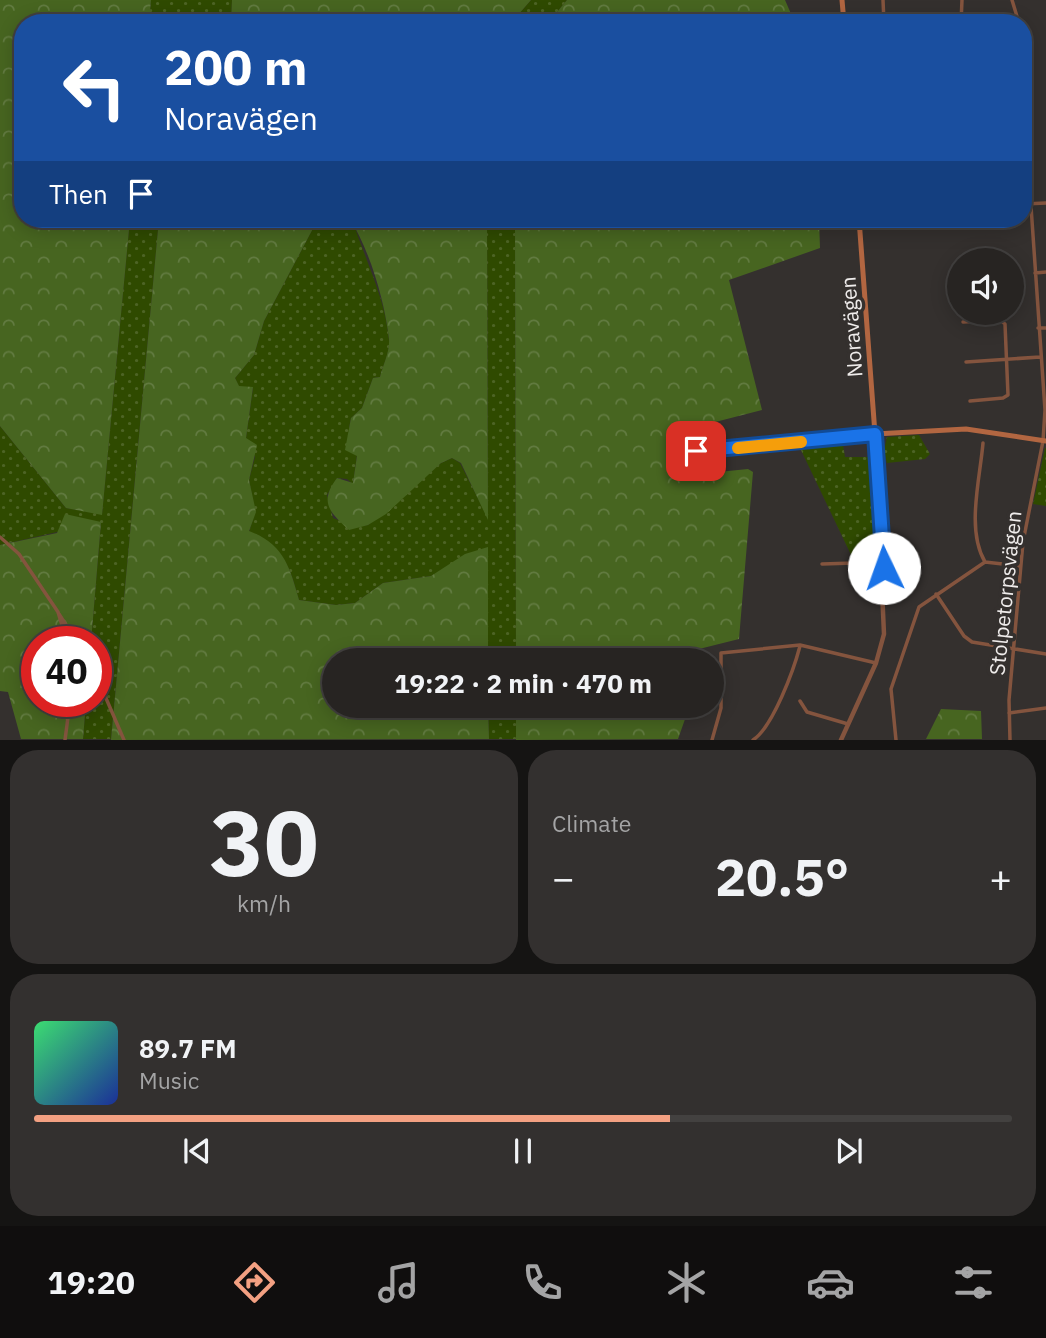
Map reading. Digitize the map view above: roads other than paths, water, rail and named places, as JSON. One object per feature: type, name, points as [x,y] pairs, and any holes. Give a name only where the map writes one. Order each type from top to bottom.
[{"type":"main road","name":"Noravägen","points":[[860,228],[875,434]]},
{"type":"main road","points":[[875,434],[966,429],[1044,441]]},
{"type":"street","name":"Stolpetorpsvägen","points":[[1010,740],[1009,713],[1024,533],[1044,441],[1044,384],[1032,228]]},
{"type":"street","points":[[1035,273],[1046,272]]},
{"type":"street","points":[[970,401],[1006,397],[1009,391],[1003,325]]},
{"type":"street","points":[[1038,328],[1046,328]]},
{"type":"street","points":[[966,362],[1040,357]]},
{"type":"street","points":[[696,451],[875,434]]},
{"type":"street","name":"Noravägen","points":[[841,740],[876,663],[884,634],[884,568],[875,434]]},
{"type":"street","points":[[984,443],[976,534],[978,550],[985,562]]},
{"type":"street","points":[[0,537],[19,554],[67,626]]},
{"type":"street","points":[[896,740],[890,695],[892,682],[919,607],[985,562],[1021,566]]},
{"type":"street","points":[[822,564],[854,563],[884,568]]},
{"type":"street","points":[[936,594],[968,640],[978,645],[1046,654]]},
{"type":"street","points":[[58,612],[62,626]]},
{"type":"street","points":[[712,740],[721,708],[721,653],[800,645],[876,663]]},
{"type":"street","points":[[753,740],[762,730],[789,678],[800,645]]},
{"type":"street","points":[[800,702],[807,712],[848,724]]},
{"type":"street","points":[[1009,713],[1046,708]]},
{"type":"street","points":[[112,712],[124,740]]},
{"type":"street","points":[[65,740],[67,717]]}]
